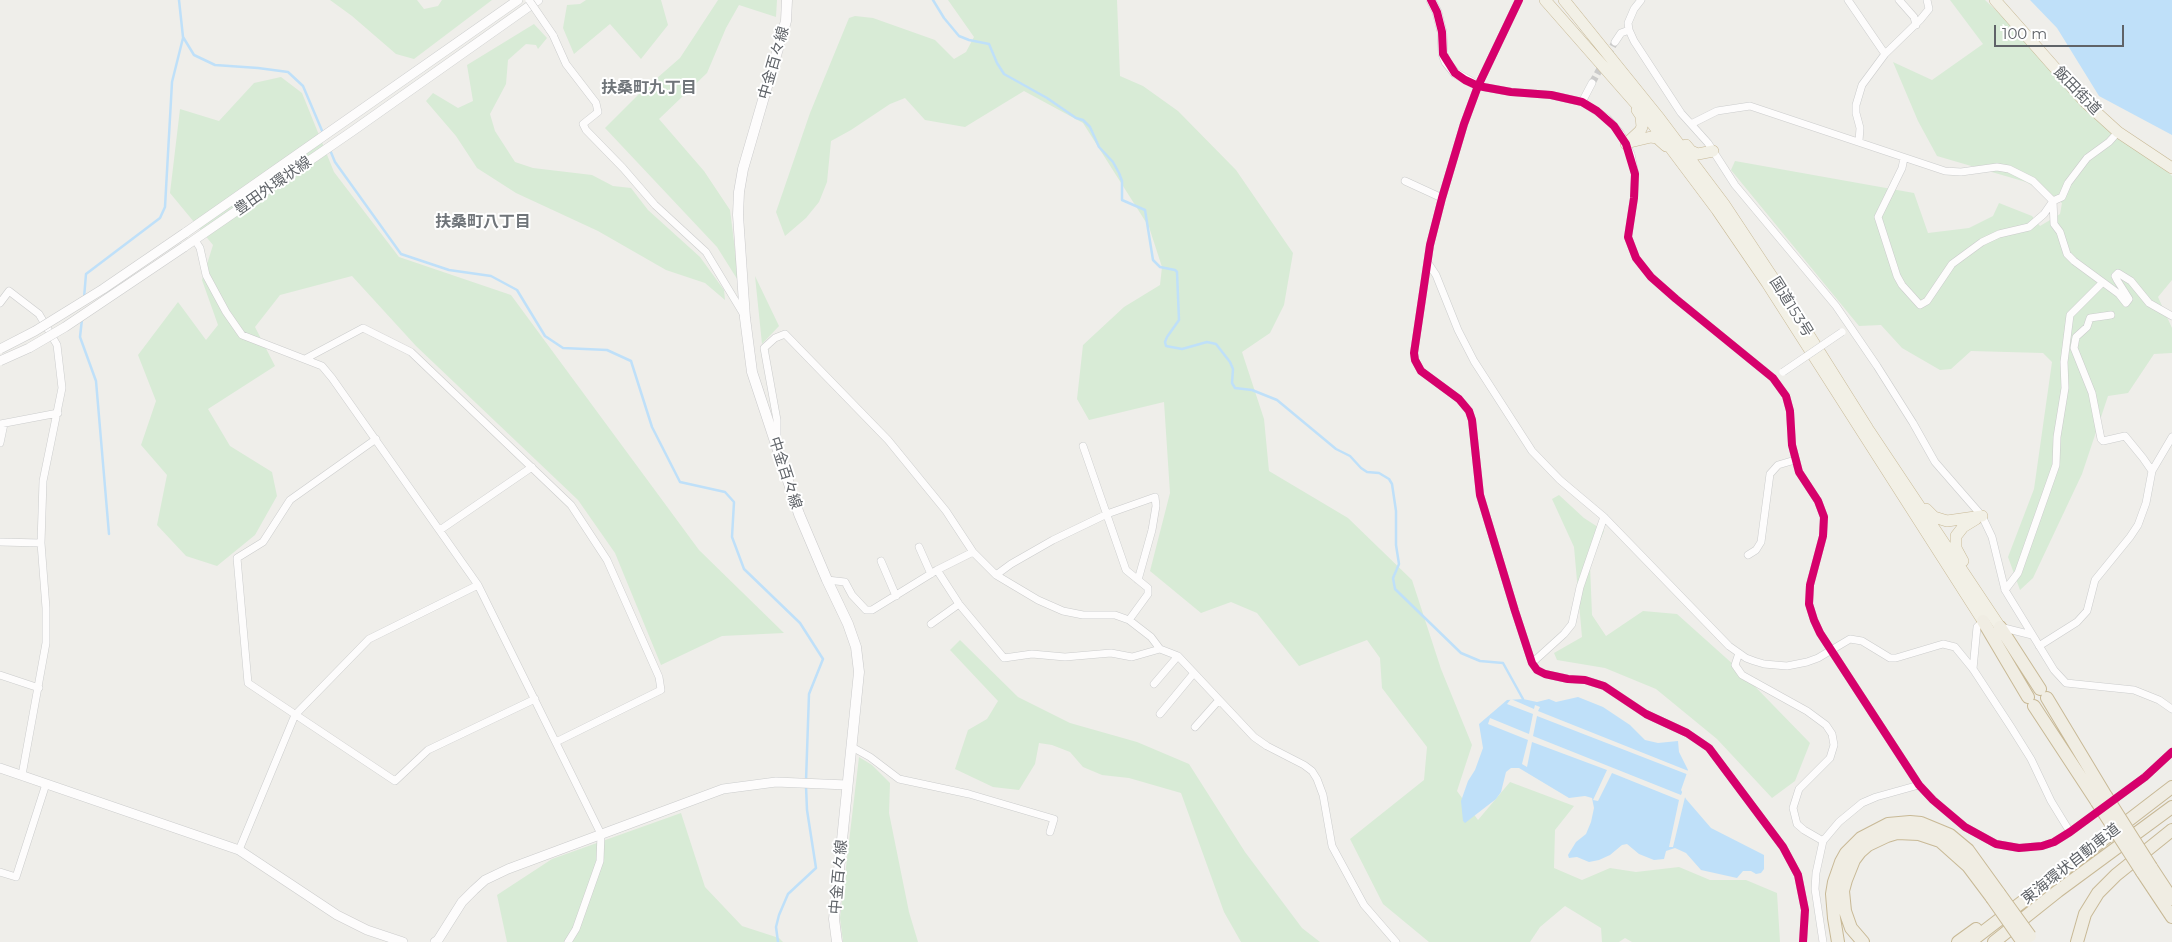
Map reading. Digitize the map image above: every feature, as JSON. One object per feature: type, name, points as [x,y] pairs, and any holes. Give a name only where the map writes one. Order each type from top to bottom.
[{"type":"highway","name":"国道153号","points":[[1545,0],[1606,68],[1686,167],[1766,283],[1983,621]]},
{"type":"highway","name":"国道153号","points":[[1564,0],[1660,119],[1748,240],[1868,428],[2000,627]]},
{"type":"highway","name":"飯田街道","points":[[1995,0],[2085,102],[2118,132],[2172,168]]},
{"type":"highway","points":[[1606,68],[1641,116],[1642,126],[1640,131],[1626,144]]},
{"type":"highway","points":[[1660,119],[1694,153],[1703,154],[1713,151]]},
{"type":"highway","points":[[1626,144],[1646,138],[1657,138],[1686,167]]},
{"type":"highway","points":[[1868,428],[1934,517],[1947,521],[1982,516]]},
{"type":"highway","points":[[1982,516],[1959,531],[1956,536],[1956,548],[2000,627],[2044,694],[2101,799]]},
{"type":"highway","points":[[1983,621],[2031,702],[2101,799],[2147,870],[2172,899]]},
{"type":"highway","name":"東海環状自動車道","points":[[1970,942],[2172,787]]},
{"type":"highway","name":"東海環状自動車道","points":[[1994,942],[2058,891],[2172,806]]},
{"type":"highway","points":[[1958,942],[2108,831],[2136,814]]},
{"type":"highway","points":[[1838,942],[1832,894],[1834,882],[1846,853],[1861,838],[1888,824],[1910,822],[1921,823],[1950,835],[1972,855],[1996,896],[2027,940]]},
{"type":"highway","points":[[2077,942],[2085,914],[2098,893],[2116,874],[2172,830]]},
{"type":"highway","points":[[1862,942],[1852,928],[1844,911],[1846,880],[1854,860],[1860,852],[1868,845],[1887,836],[1902,833],[1919,834],[1940,842],[1968,866],[1996,896]]},
{"type":"highway","points":[[2147,870],[2156,894],[2172,923]]},
{"type":"highway","points":[[2156,894],[2172,917]]},
{"type":"main road","name":"中金百々線","points":[[787,0],[786,20],[743,169],[738,215],[745,318],[752,372],[799,514],[826,580],[848,624],[856,648],[859,672],[834,919],[836,942]]},
{"type":"street","points":[[484,22],[508,0]]},
{"type":"street","name":"豊田外環状線","points":[[0,349],[35,331],[103,289],[518,0]]},
{"type":"street","points":[[529,0],[553,35],[566,64],[596,103],[598,112],[583,124],[586,130],[655,205],[706,252],[745,318]]},
{"type":"street","name":"豊田外環状線","points":[[0,361],[29,348],[65,327],[195,240],[538,0]]},
{"type":"street","points":[[1431,0],[1442,32],[1443,54],[1454,73],[1478,86],[1511,92],[1551,95],[1582,102],[1607,118],[1626,144],[1635,174],[1634,198],[1628,237],[1636,258],[1651,276],[1676,299],[1773,378],[1786,396],[1790,411],[1795,460],[1799,472],[1818,502],[1824,517],[1823,536],[1810,585],[1809,604],[1820,633],[1920,785],[1949,815],[1981,837],[1996,844],[2019,848],[2042,846],[2054,842],[2070,832],[2144,777],[2172,752]]},
{"type":"street","points":[[1519,0],[1478,86],[1464,124],[1442,198],[1430,245],[1414,353],[1415,360],[1421,371],[1459,399],[1469,411],[1472,420],[1480,495],[1532,662],[1537,670],[1545,674],[1584,680],[1604,686],[1646,714],[1687,733],[1709,748],[1774,835],[1794,868],[1802,891],[1805,910],[1803,942]]},
{"type":"street","points":[[1641,0],[1630,15],[1629,30],[1670,99],[1713,151],[1735,185],[1836,306],[1898,398],[1935,462],[1982,516],[1992,537],[2005,590],[2054,670],[2066,682],[2134,690],[2159,700],[2172,709]]},
{"type":"street","points":[[1849,0],[1885,54]]},
{"type":"street","points":[[1899,0],[1914,17],[1916,25]]},
{"type":"street","points":[[1859,141],[1860,128],[1856,113],[1858,95],[1866,78],[1885,54],[1916,25],[1929,9],[1927,0]]},
{"type":"street","points":[[1615,42],[1621,33],[1629,30]]},
{"type":"street","points":[[1582,102],[1592,83]]},
{"type":"street","points":[[1690,124],[1718,111],[1750,106],[1951,172],[1997,167],[2008,169],[2032,181],[2052,201],[2054,224],[2060,232],[2067,254],[2074,261],[2128,302],[2128,296],[2115,276],[2116,273],[2120,273],[2149,302],[2172,316]]},
{"type":"street","points":[[1904,158],[1902,168],[1878,217],[1897,276],[1902,285],[1920,305],[1927,300],[1952,264],[1982,242],[1999,234],[2030,228],[2044,214],[2052,201],[2062,197],[2068,183],[2087,158],[2109,142],[2118,132]]},
{"type":"street","points":[[1405,181],[1442,198]]},
{"type":"street","points":[[195,240],[200,248],[206,275],[226,312],[242,335],[322,366],[376,439],[478,585],[601,834],[600,861],[576,929],[568,942]]},
{"type":"street","points":[[1428,263],[1436,275],[1454,321],[1474,361],[1532,451],[1560,480],[1604,517],[1718,635],[1746,658],[1764,664],[1787,666],[1807,662],[1846,640],[1856,639],[1885,656],[1896,658],[1938,645],[1949,644],[1959,650],[1973,669],[2031,759],[2070,832]]},
{"type":"street","points":[[2005,590],[2018,573],[2056,465],[2057,437],[2065,388],[2064,362],[2070,315],[2102,282]]},
{"type":"street","points":[[0,303],[9,291],[39,314],[56,345],[62,388],[43,481],[41,543],[46,643],[22,775]]},
{"type":"street","points":[[2110,315],[2090,318],[2087,327],[2076,337],[2074,348],[2092,393],[2101,439],[2104,441],[2125,436],[2152,471]]},
{"type":"street","points":[[1773,378],[1850,326]]},
{"type":"street","points":[[305,359],[363,328],[399,344],[410,352],[571,505],[607,560],[659,678],[660,690],[556,742]]},
{"type":"street","points":[[776,446],[777,420],[764,348],[775,338],[786,334],[888,440],[946,511],[973,552],[996,575],[1038,600],[1063,611],[1083,615],[1115,615],[1129,620],[1151,637],[1160,649],[1178,656],[1254,737],[1267,746],[1304,764],[1312,771],[1323,795],[1332,846],[1364,905],[1396,942]]},
{"type":"street","points":[[0,443],[2,424],[58,413]]},
{"type":"street","points":[[2039,646],[2077,622],[2086,611],[2095,580],[2130,537],[2144,511],[2152,471],[2172,437]]},
{"type":"street","points":[[376,439],[290,500],[263,542],[237,558],[248,683],[395,781],[428,750],[535,699]]},
{"type":"street","points":[[1083,446],[1126,570],[1148,588],[1148,594],[1129,620]]},
{"type":"street","points":[[1748,555],[1756,550],[1761,542],[1770,474],[1778,465],[1795,460]]},
{"type":"street","points":[[440,530],[532,467]]},
{"type":"street","points":[[996,575],[1037,548],[1107,514],[1155,497],[1156,506],[1152,530],[1138,580]]},
{"type":"street","points":[[1532,662],[1564,634],[1572,624],[1580,586],[1604,517]]},
{"type":"street","points":[[0,542],[41,543]]},
{"type":"street","points":[[919,547],[934,572],[1004,658],[1032,654],[1065,657],[1111,653],[1132,657],[1160,649]]},
{"type":"street","points":[[826,580],[845,582],[852,595],[866,610],[872,610],[934,572],[973,552]]},
{"type":"street","points":[[881,561],[896,596]]},
{"type":"street","points":[[239,850],[295,715],[369,639],[478,585]]},
{"type":"street","points":[[930,624],[959,604]]},
{"type":"street","points":[[1973,669],[1977,627],[1983,621]]},
{"type":"street","points":[[2000,627],[2032,635]]},
{"type":"street","points":[[1739,653],[1735,665],[1742,675],[1807,711],[1826,725],[1832,734],[1834,745],[1830,758],[1800,789],[1793,808],[1797,824],[1823,841]]},
{"type":"street","points":[[1154,684],[1178,656]]},
{"type":"street","points":[[1160,714],[1194,673]]},
{"type":"street","points":[[0,675],[39,688]]},
{"type":"street","points":[[1195,727],[1219,700]]},
{"type":"street","points":[[852,748],[870,757],[898,778],[969,794],[1054,819],[1050,832]]},
{"type":"street","points":[[1,770],[22,775],[239,850],[337,915],[367,930],[403,942]]},
{"type":"street","points":[[435,942],[462,902],[485,880],[508,869],[723,789],[776,782],[847,785]]},
{"type":"street","points":[[0,872],[16,877],[46,784]]},
{"type":"street","points":[[1823,942],[1815,889],[1823,841],[1839,822],[1862,804],[1876,797],[1920,785]]},
{"type":"green space","points":[[330,0],[417,0],[424,9],[438,6],[442,0],[492,0],[414,59],[396,54],[352,16]]},
{"type":"green space","points":[[586,0],[661,0],[668,25],[641,59],[610,24],[574,54],[563,28],[567,5],[580,4]]},
{"type":"green space","points":[[718,0],[777,0],[776,17],[739,5],[726,28],[707,73],[659,119],[704,171],[730,210],[739,282],[717,247],[605,128],[641,92],[680,58]]},
{"type":"green space","points":[[948,0],[1117,0],[1120,76],[1143,86],[1178,111],[1236,170],[1293,253],[1284,305],[1270,333],[1242,352],[1264,419],[1269,471],[1348,518],[1412,580],[1441,669],[1472,745],[1457,791],[1478,820],[1510,782],[1574,806],[1555,830],[1554,868],[1582,880],[1610,868],[1636,872],[1679,867],[1710,880],[1746,880],[1777,893],[1780,942],[1632,942],[1625,938],[1619,942],[1602,942],[1601,928],[1565,906],[1540,927],[1530,942],[1429,942],[1383,904],[1350,839],[1424,780],[1427,747],[1382,688],[1380,658],[1367,640],[1299,666],[1257,613],[1231,602],[1201,613],[1150,571],[1170,493],[1164,402],[1089,420],[1077,399],[1083,345],[1124,307],[1160,285],[1162,267],[1149,227],[1083,123],[1024,91],[965,127],[925,120],[905,98],[890,104],[831,141],[827,182],[819,202],[806,218],[785,236],[776,212],[810,113],[849,18],[855,16],[873,18],[935,40],[954,59],[966,52],[974,37]]},
{"type":"green space","points":[[1950,0],[1985,0],[2172,176],[2172,280],[2158,297],[2172,328],[2172,353],[2154,354],[2128,393],[2108,396],[2082,474],[2033,578],[2020,590],[2008,557],[2034,489],[2052,362],[2043,353],[1971,351],[1951,369],[1940,370],[1902,348],[1881,325],[1859,326],[1731,170],[1735,161],[1914,193],[1928,233],[1969,228],[1993,216],[1999,203],[2032,216],[2040,226],[2060,214],[2062,203],[2026,182],[1937,156],[1918,121],[1893,62],[1932,80],[1983,44]]},
{"type":"green space","points":[[534,24],[547,38],[538,49],[536,45],[526,44],[508,60],[506,84],[490,114],[495,131],[515,162],[533,168],[592,175],[613,186],[631,188],[648,210],[700,257],[724,290],[725,300],[705,283],[666,270],[598,231],[516,193],[477,168],[456,136],[426,101],[433,93],[458,108],[473,101],[467,65]]},
{"type":"green space","points":[[281,77],[302,93],[334,172],[399,257],[511,295],[699,550],[784,633],[722,636],[661,665],[615,553],[578,500],[416,346],[352,276],[280,295],[255,327],[275,366],[208,409],[230,446],[272,472],[277,496],[255,535],[217,566],[186,556],[157,525],[167,475],[141,445],[156,401],[138,355],[178,302],[206,340],[218,325],[202,280],[213,245],[170,193],[180,109],[219,121],[254,83]]},
{"type":"green space","points":[[755,276],[779,326],[762,344]]},
{"type":"green space","points":[[1559,495],[1584,518],[1604,531],[1590,565],[1592,615],[1606,636],[1643,611],[1677,614],[1735,666],[1810,743],[1795,781],[1772,798],[1717,739],[1656,689],[1605,668],[1557,660],[1554,653],[1582,637],[1574,547],[1552,499]]},
{"type":"green space","points":[[960,640],[1018,697],[1070,723],[1137,742],[1189,764],[1245,852],[1302,928],[1320,942],[1241,942],[1224,912],[1181,793],[1129,778],[1102,775],[1083,767],[1070,752],[1052,745],[1039,743],[1035,764],[1019,790],[993,787],[955,769],[968,730],[987,719],[998,701],[950,650]]},
{"type":"green space","points":[[859,757],[872,765],[890,783],[889,813],[909,912],[918,942],[843,942],[840,918]]},
{"type":"green space","points":[[681,813],[705,887],[742,926],[779,938],[783,942],[507,942],[497,895],[552,859]]},
{"type":"water","points":[[2030,0],[2172,0],[2172,135],[2099,96],[2057,28]]},
{"type":"water","points":[[1578,697],[1603,707],[1630,725],[1645,740],[1658,743],[1678,741],[1679,752],[1688,770],[1681,790],[1686,799],[1711,828],[1764,855],[1764,869],[1761,873],[1756,874],[1751,871],[1743,871],[1737,878],[1701,870],[1686,853],[1675,848],[1666,851],[1664,859],[1654,860],[1639,854],[1627,844],[1622,845],[1610,855],[1599,860],[1589,862],[1577,857],[1569,858],[1568,855],[1576,842],[1586,834],[1591,822],[1594,808],[1592,798],[1585,796],[1569,798],[1519,768],[1511,768],[1506,772],[1501,792],[1496,799],[1465,823],[1463,821],[1461,801],[1483,748],[1479,724],[1507,700],[1523,699],[1537,702],[1549,699],[1556,702]]},
{"type":"pier","points":[[1511,699],[1534,709],[1535,705],[1540,707],[1538,711],[1691,772],[1684,790],[1686,793],[1673,847],[1669,847],[1679,800],[1612,773],[1598,801],[1593,800],[1607,770],[1532,742],[1527,767],[1522,764],[1528,740],[1488,724],[1490,718],[1529,734],[1533,714],[1507,704]],"holes":[[[1537,716],[1689,775],[1681,795],[1533,736]]]},
{"type":"waterway","points":[[179,0],[183,37],[194,55],[215,65],[288,72],[303,86],[323,133]]},
{"type":"waterway","points":[[933,0],[944,18],[959,36],[989,44],[1004,74],[1047,98],[1076,118],[1083,120],[1090,127],[1099,147],[1113,162],[1119,173],[1122,181],[1122,200],[1145,210],[1153,260],[1160,267],[1177,272],[1179,320],[1167,337],[1166,346],[1182,349],[1207,342],[1216,344],[1230,362],[1233,369],[1232,383],[1235,388],[1252,390],[1277,400],[1336,449],[1350,456],[1361,468],[1367,472],[1379,473],[1389,479],[1392,484],[1396,511],[1396,545],[1399,564],[1393,578],[1395,589],[1461,653],[1480,661],[1503,663],[1523,699]]},
{"type":"waterway","points":[[84,298],[86,274],[160,218],[165,207],[172,82],[183,38]]},
{"type":"waterway","points":[[330,150],[335,162],[401,254],[449,270],[491,276],[517,290],[545,336],[563,348],[607,350],[631,361],[652,427],[680,482],[725,492],[734,502],[732,537],[744,569],[800,623],[823,659],[809,694],[806,781]]},
{"type":"waterway","points":[[82,319],[80,337],[96,381],[109,534]]},
{"type":"waterway","points":[[778,942],[776,927],[788,894],[816,868],[807,810],[806,786]]},
{"type":"tunnel","points":[[1592,83],[1615,42]]},
{"type":"cycle path","points":[[1431,0],[1437,12],[1442,32],[1443,54],[1455,73],[1465,80],[1478,86],[1511,92],[1551,95],[1582,102],[1597,111],[1614,126],[1626,144],[1635,174],[1634,198],[1628,237],[1636,258],[1651,277],[1676,299],[1773,378],[1786,396],[1790,411],[1792,445],[1799,472],[1818,501],[1824,517],[1823,536],[1810,585],[1809,604],[1814,620],[1820,633],[1919,785],[1933,800],[1965,827],[1996,844],[2019,848],[2042,846],[2054,842],[2070,832],[2145,777],[2172,752]]},
{"type":"cycle path","points":[[1519,0],[1478,86],[1464,124],[1442,198],[1430,245],[1414,353],[1415,360],[1421,371],[1459,399],[1469,411],[1472,420],[1480,495],[1532,663],[1537,670],[1545,674],[1568,679],[1585,680],[1604,686],[1646,714],[1687,733],[1709,748],[1783,847],[1798,875],[1805,910],[1803,942]]},
{"type":"district","name":"扶桑町九丁目","points":[[649,88]]},
{"type":"district","name":"扶桑町八丁目","points":[[483,222]]}]
